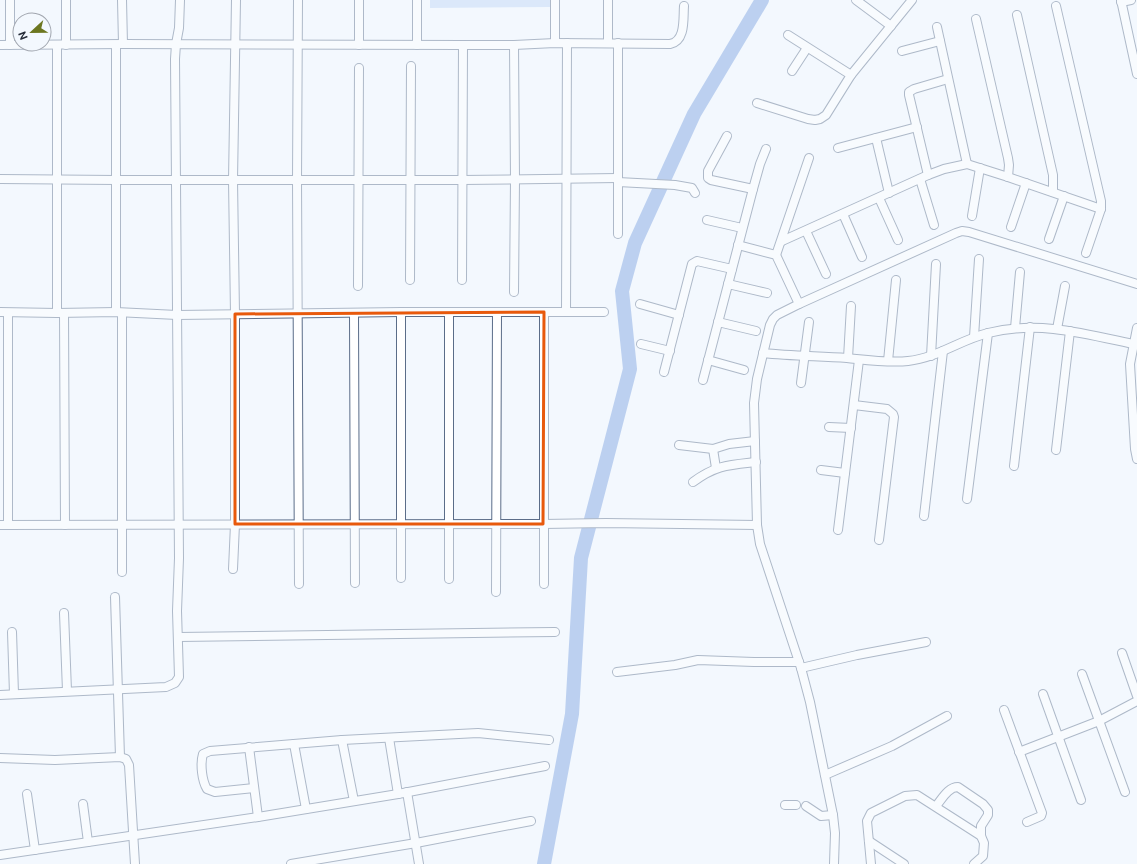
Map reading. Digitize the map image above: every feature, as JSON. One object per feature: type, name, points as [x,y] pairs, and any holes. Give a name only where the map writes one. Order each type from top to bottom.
[{"type":"street","points":[[10,0],[10,45]]},
{"type":"street","points":[[66,0],[66,45]]},
{"type":"street","points":[[122,0],[119,44],[116,180],[122,572]]},
{"type":"street","points":[[0,695],[166,687],[175,683],[179,677],[177,611],[179,558],[175,180],[176,44],[179,28],[180,0]]},
{"type":"street","points":[[233,569],[235,524],[235,314],[233,180],[236,0]]},
{"type":"street","points":[[298,0],[297,314],[299,584]]},
{"type":"street","points":[[359,0],[359,45]]},
{"type":"street","points":[[417,0],[417,45]]},
{"type":"street","points":[[555,0],[556,42]]},
{"type":"street","points":[[608,0],[608,43]]},
{"type":"street","points":[[856,0],[891,26]]},
{"type":"street","points":[[757,103],[808,119],[820,119],[826,115],[851,75],[912,0]]},
{"type":"street","points":[[1131,0],[1121,1],[1133,39],[1137,74]]},
{"type":"street","points":[[0,45],[514,45],[556,42],[673,44],[678,41],[681,36],[684,6]]},
{"type":"street","points":[[1056,6],[1101,201],[1100,209],[1086,254]]},
{"type":"street","points":[[1017,15],[1053,175],[1053,192]]},
{"type":"street","points":[[976,19],[1008,158],[1008,177]]},
{"type":"street","points":[[937,27],[967,164]]},
{"type":"street","points":[[788,35],[851,75]]},
{"type":"street","points":[[902,51],[940,41]]},
{"type":"street","points":[[566,312],[567,43]]},
{"type":"street","points":[[618,43],[618,234]]},
{"type":"street","points":[[57,45],[57,179],[65,525]]},
{"type":"street","points":[[462,280],[463,45]]},
{"type":"street","points":[[514,45],[514,292]]},
{"type":"street","points":[[792,71],[807,48]]},
{"type":"street","points":[[410,280],[411,66]]},
{"type":"street","points":[[358,286],[359,68]]},
{"type":"street","points":[[928,175],[909,92],[914,89],[948,79]]},
{"type":"street","points":[[838,148],[917,127]]},
{"type":"street","points":[[727,136],[708,171],[708,178],[711,180],[753,189]]},
{"type":"street","points":[[876,138],[888,193]]},
{"type":"street","points":[[703,380],[742,228],[760,164],[766,149]]},
{"type":"street","points":[[799,304],[776,255],[809,158]]},
{"type":"street","points":[[782,241],[920,180],[928,175],[944,169],[967,164],[1100,209]]},
{"type":"street","points":[[972,216],[980,168]]},
{"type":"street","points":[[0,179],[515,180],[567,178],[618,180],[675,185],[692,188],[695,193]]},
{"type":"street","points":[[920,180],[934,225]]},
{"type":"street","points":[[1011,227],[1026,183]]},
{"type":"street","points":[[1049,239],[1064,196]]},
{"type":"street","points":[[878,198],[898,240]]},
{"type":"street","points":[[843,214],[862,257]]},
{"type":"street","points":[[707,220],[742,228]]},
{"type":"street","points":[[806,231],[826,274]]},
{"type":"street","points":[[834,864],[835,833],[833,815],[810,702],[800,665],[760,544],[757,525],[755,391],[770,325],[773,319],[799,304],[962,231],[1137,284]]},
{"type":"street","points":[[738,245],[776,255]]},
{"type":"street","points":[[974,337],[980,259]]},
{"type":"street","points":[[664,372],[692,264],[700,261],[732,269]]},
{"type":"street","points":[[931,356],[936,264]]},
{"type":"street","points":[[1015,328],[1020,272]]},
{"type":"street","points":[[888,361],[896,280]]},
{"type":"street","points":[[728,284],[767,293]]},
{"type":"street","points":[[1057,329],[1065,286]]},
{"type":"street","points":[[640,304],[679,315]]},
{"type":"street","points":[[848,358],[851,306]]},
{"type":"street","points":[[604,312],[402,312],[177,315],[118,313],[4,313],[4,525],[578,523],[757,525]]},
{"type":"street","points":[[402,312],[402,578]]},
{"type":"street","points":[[496,592],[497,312]]},
{"type":"street","points":[[544,312],[544,584]]},
{"type":"street","points":[[354,313],[356,524],[355,583]]},
{"type":"street","points":[[448,580],[449,313]]},
{"type":"street","points":[[718,322],[756,331]]},
{"type":"street","points":[[801,383],[809,322]]},
{"type":"street","points":[[763,353],[906,362],[920,360],[974,337],[988,333],[1030,327],[1070,331],[1135,344]]},
{"type":"street","points":[[1014,466],[1030,327]]},
{"type":"street","points":[[1137,328],[1130,364],[1135,449],[1137,459]]},
{"type":"street","points":[[1056,450],[1070,331]]},
{"type":"street","points":[[967,499],[988,333]]},
{"type":"street","points":[[642,344],[670,351]]},
{"type":"street","points":[[924,516],[943,351]]},
{"type":"street","points":[[708,360],[744,370]]},
{"type":"street","points":[[838,530],[859,360]]},
{"type":"street","points":[[854,405],[887,409],[893,414],[894,417],[879,540]]},
{"type":"street","points":[[829,427],[851,428]]},
{"type":"street","points":[[679,445],[713,449],[729,444],[756,442]]},
{"type":"street","points":[[713,449],[716,468]]},
{"type":"street","points":[[693,482],[716,468],[756,462]]},
{"type":"street","points":[[821,470],[845,473]]},
{"type":"street","points":[[115,597],[120,757]]},
{"type":"street","points":[[64,613],[67,691]]},
{"type":"street","points":[[12,632],[14,694]]},
{"type":"street","points":[[178,637],[555,632]]},
{"type":"street","points":[[617,672],[675,665],[698,660],[800,665],[926,642]]},
{"type":"street","points":[[1122,653],[1137,696]]},
{"type":"street","points":[[1082,674],[1125,792]]},
{"type":"street","points":[[1043,694],[1081,800]]},
{"type":"street","points":[[1019,752],[1099,721],[1137,701]]},
{"type":"street","points":[[1004,710],[1042,813],[1041,816],[1026,822]]},
{"type":"street","points":[[825,775],[892,746],[947,716]]},
{"type":"street","points":[[254,788],[216,792],[207,789],[204,785],[202,756],[207,752],[249,747],[342,740],[478,733],[549,740]]},
{"type":"street","points":[[389,738],[398,794]]},
{"type":"street","points":[[342,740],[354,801]]},
{"type":"street","points":[[294,744],[306,809]]},
{"type":"street","points":[[249,747],[258,817]]},
{"type":"street","points":[[0,758],[55,760],[120,757],[126,759],[129,765],[135,864]]},
{"type":"street","points":[[0,855],[258,817],[398,794],[546,766]]},
{"type":"street","points":[[936,806],[948,791],[954,787],[958,787],[983,804],[988,810],[988,815],[981,826],[981,836],[984,843],[983,856],[974,864]]},
{"type":"street","points":[[407,792],[419,864]]},
{"type":"street","points":[[27,794],[34,850]]},
{"type":"street","points":[[871,864],[867,821],[868,817],[871,813],[890,802],[905,796],[917,795],[981,836]]},
{"type":"street","points":[[83,804],[88,842]]},
{"type":"street","points":[[785,805],[796,805]]},
{"type":"street","points":[[806,806],[821,816],[833,815]]},
{"type":"street","points":[[291,864],[416,843],[531,821]]},
{"type":"street","points":[[869,841],[904,864]]},
{"type":"highlighted area","points":[[544,312],[543,524],[235,524],[235,314]]},
{"type":"shaded area","points":[[430,0],[550,0],[550,7],[430,8]]},
{"type":"waterway","points":[[544,864],[572,714],[581,558],[630,369],[622,291],[635,243],[694,114],[762,0]]}]
